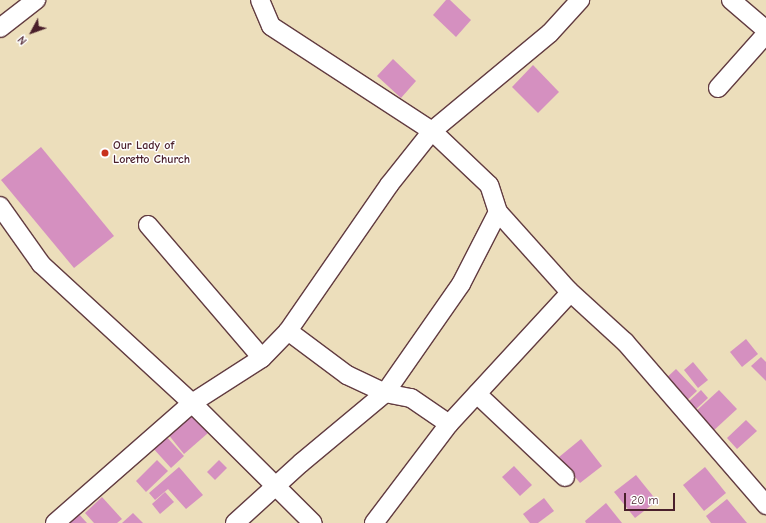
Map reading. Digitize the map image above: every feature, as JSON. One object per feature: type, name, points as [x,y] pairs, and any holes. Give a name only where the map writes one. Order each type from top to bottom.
[{"type":"street","points":[[260,0],[271,26],[432,131],[489,185],[498,212],[568,290],[625,342],[766,505]]},
{"type":"street","points":[[56,523],[192,402],[262,358],[288,331],[389,185],[432,131],[550,33],[580,0]]},
{"type":"street","points":[[731,0],[766,30]]},
{"type":"street","points":[[0,28],[27,3]]},
{"type":"street","points":[[718,88],[766,34]]},
{"type":"street","points":[[0,206],[41,264],[192,402],[275,487],[313,523]]},
{"type":"street","points":[[235,523],[385,393],[461,284],[498,212]]},
{"type":"street","points":[[148,225],[262,358]]},
{"type":"street","points":[[374,523],[449,424],[569,294],[568,290]]},
{"type":"street","points":[[288,331],[347,375],[385,393],[411,398],[449,424]]},
{"type":"street","points":[[477,394],[565,477]]},
{"type":"building","points":[[446,0],[450,0],[471,20],[456,37],[433,15]]},
{"type":"building","points":[[393,59],[416,81],[401,98],[377,76]]},
{"type":"building","points":[[533,65],[559,92],[538,113],[512,87]]},
{"type":"building","points":[[41,147],[114,236],[74,268],[1,180]]},
{"type":"building","points":[[746,339],[758,354],[742,367],[730,352]]},
{"type":"building","points":[[761,357],[766,362],[766,381],[751,366]]},
{"type":"building","points":[[693,362],[708,380],[698,388],[684,370]]},
{"type":"building","points":[[676,369],[697,391],[684,403],[663,381]]},
{"type":"building","points":[[701,390],[708,398],[694,411],[687,403]]},
{"type":"building","points":[[719,390],[737,409],[712,432],[694,413]]},
{"type":"building","points":[[192,412],[208,433],[184,454],[167,433]]},
{"type":"building","points":[[746,420],[757,431],[737,449],[727,438]]},
{"type":"building","points":[[165,435],[184,456],[171,468],[152,447]]},
{"type":"building","points":[[581,439],[602,466],[580,483],[559,457]]},
{"type":"building","points":[[157,460],[168,471],[146,492],[136,481]]},
{"type":"building","points":[[219,460],[227,468],[215,480],[207,472]]},
{"type":"building","points":[[514,466],[532,485],[520,496],[502,477]]},
{"type":"building","points":[[179,467],[203,495],[186,509],[168,489],[155,500],[149,493]]},
{"type":"building","points":[[705,467],[726,493],[704,511],[683,485]]},
{"type":"building","points":[[636,475],[657,501],[635,518],[614,492]]},
{"type":"building","points":[[165,492],[174,502],[160,514],[152,504]]},
{"type":"building","points":[[102,497],[122,519],[117,523],[94,523],[85,513]]},
{"type":"building","points":[[544,498],[554,511],[538,523],[530,523],[523,514]]},
{"type":"building","points":[[727,499],[747,523],[711,523],[706,516]]},
{"type":"building","points":[[606,503],[622,523],[586,523],[585,521]]},
{"type":"building","points":[[77,512],[87,523],[65,523]]},
{"type":"building","points":[[133,513],[143,523],[122,523]]},
{"type":"place","name":"Our Lady of Loretto Church","points":[[105,153]]}]
